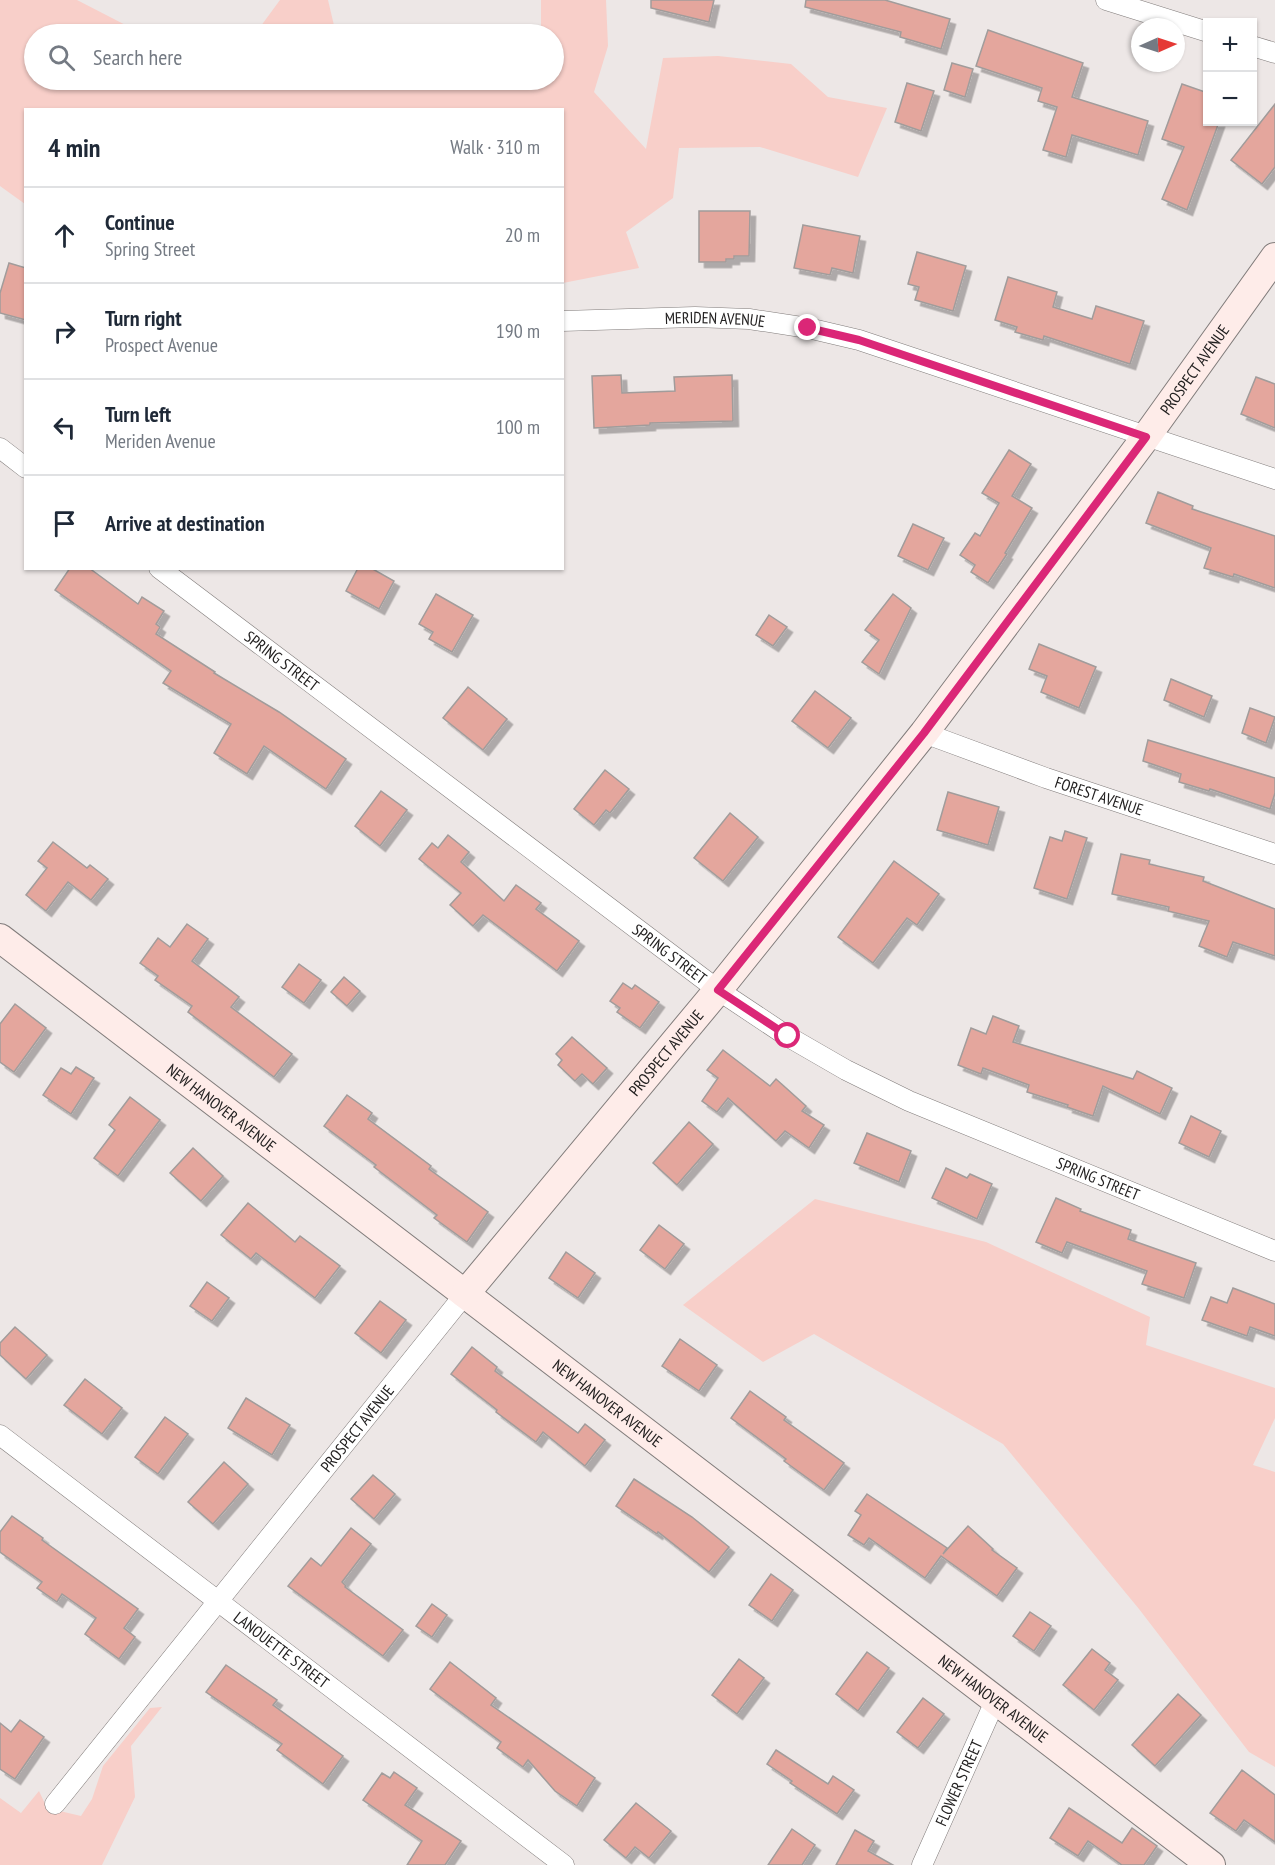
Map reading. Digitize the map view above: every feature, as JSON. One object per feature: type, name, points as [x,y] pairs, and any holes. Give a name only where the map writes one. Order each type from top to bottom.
[{"type":"main road","name":"PROSPECT AVENUE","points":[[465,1294],[718,990],[924,733],[1146,437],[1275,256]]},
{"type":"main road","name":"NEW HANOVER AVENUE","points":[[1,941],[1211,1865]]},
{"type":"street","points":[[1106,0],[1203,30]]},
{"type":"street","points":[[1257,48],[1275,54]]},
{"type":"street","name":"MERIDEN AVENUE","points":[[564,321],[695,317],[749,319],[808,328],[859,340],[1275,479]]},
{"type":"street","points":[[0,448],[24,466]]},
{"type":"street","name":"SPRING STREET","points":[[162,570],[718,990],[788,1036],[846,1070],[909,1101],[1275,1251]]},
{"type":"street","name":"FOREST AVENUE","points":[[924,733],[1046,778],[1275,854]]},
{"type":"street","name":"PROSPECT AVENUE","points":[[55,1804],[465,1294]]},
{"type":"street","name":"LANOUETTE STREET","points":[[0,1435],[564,1865]]},
{"type":"street","name":"FLOWER STREET","points":[[922,1865],[996,1699]]},
{"type":"shaded area","points":[[0,0],[77,0],[124,24],[24,24],[24,90],[564,90],[564,24],[541,24],[541,0],[606,0],[608,46],[594,92],[646,149],[663,58],[718,56],[791,64],[828,97],[887,108],[858,177],[760,147],[679,148],[673,198],[626,232],[639,268],[564,283],[564,108],[24,108],[24,203],[0,186]]},
{"type":"shaded area","points":[[280,0],[328,0],[334,24],[262,24]]},
{"type":"shaded area","points":[[815,1199],[986,1242],[1150,1317],[1146,1345],[1275,1388],[1275,1418],[1253,1465],[1275,1472],[1275,1767],[1249,1752],[1139,1609],[1003,1444],[814,1334],[763,1362],[683,1305]]},
{"type":"shaded area","points":[[162,1707],[131,1746],[135,1797],[102,1865],[0,1865],[0,1798],[21,1813],[39,1791],[47,1808],[81,1816],[92,1799],[103,1766],[150,1708]]},
{"type":"building","points":[[651,0],[714,0],[709,22],[651,8]]},
{"type":"building","points":[[806,0],[885,0],[950,19],[941,49],[900,37],[901,32],[805,7]]},
{"type":"building","points":[[988,30],[1083,63],[1072,97],[1148,121],[1138,155],[1072,135],[1066,157],[1043,150],[1057,107],[1038,101],[1042,88],[976,66]]},
{"type":"building","points":[[952,63],[973,69],[965,97],[944,90]]},
{"type":"building","points":[[907,83],[934,91],[921,131],[895,122]]},
{"type":"building","points":[[1182,84],[1203,91],[1203,126],[1218,126],[1187,210],[1162,199],[1184,147],[1162,139]]},
{"type":"building","points":[[1275,104],[1275,167],[1262,184],[1231,160]]},
{"type":"building","points":[[699,211],[750,211],[749,256],[734,256],[734,259],[726,259],[726,262],[699,262]]},
{"type":"building","points":[[803,225],[860,236],[853,273],[832,268],[830,275],[794,268]]},
{"type":"building","points":[[917,252],[966,266],[953,311],[915,300],[919,287],[908,284]]},
{"type":"building","points":[[9,263],[24,267],[24,319],[0,313],[0,293]]},
{"type":"building","points":[[1008,277],[1057,292],[1053,307],[1092,319],[1096,306],[1144,321],[1130,364],[1044,336],[1043,340],[1015,332],[1017,327],[995,320]]},
{"type":"building","points":[[621,375],[622,393],[675,391],[674,377],[732,375],[733,421],[650,423],[650,425],[594,428],[592,376]]},
{"type":"building","points":[[1256,377],[1275,384],[1275,428],[1241,414]]},
{"type":"building","points":[[1009,450],[1031,464],[1012,496],[1032,508],[988,583],[971,572],[975,565],[960,555],[975,533],[980,536],[999,503],[982,493]]},
{"type":"building","points":[[1158,492],[1193,506],[1192,509],[1275,536],[1275,588],[1234,574],[1233,577],[1204,568],[1211,548],[1146,523]]},
{"type":"building","points":[[913,524],[944,538],[928,570],[898,556]]},
{"type":"building","points":[[69,570],[92,570],[138,604],[142,597],[164,611],[156,624],[160,627],[156,634],[214,673],[279,712],[346,759],[326,789],[264,746],[247,774],[214,753],[231,724],[163,683],[171,671],[55,590]]},
{"type":"building","points":[[357,570],[375,570],[394,581],[379,609],[346,591]]},
{"type":"building","points":[[436,594],[473,615],[452,652],[429,639],[433,632],[419,624]]},
{"type":"building","points":[[893,594],[911,608],[879,674],[862,662],[879,640],[865,630]]},
{"type":"building","points":[[769,615],[787,627],[773,646],[756,635]]},
{"type":"building","points":[[1039,644],[1096,667],[1079,708],[1041,692],[1047,676],[1029,669]]},
{"type":"building","points":[[1171,679],[1212,696],[1204,717],[1164,700]]},
{"type":"building","points":[[468,687],[507,719],[483,750],[443,718]]},
{"type":"building","points":[[815,691],[851,718],[828,748],[792,721]]},
{"type":"building","points":[[1250,708],[1275,717],[1266,743],[1242,733]]},
{"type":"building","points":[[1148,740],[1275,778],[1275,793],[1270,809],[1210,789],[1209,791],[1179,782],[1181,774],[1143,761]]},
{"type":"building","points":[[605,770],[629,789],[610,813],[606,810],[594,825],[574,809]]},
{"type":"building","points":[[381,791],[407,810],[380,846],[355,826]]},
{"type":"building","points":[[948,792],[999,807],[988,845],[937,830]]},
{"type":"building","points":[[730,813],[758,837],[723,881],[694,858]]},
{"type":"building","points":[[1065,831],[1087,838],[1067,899],[1034,888],[1050,837],[1062,841]]},
{"type":"building","points":[[448,835],[469,852],[461,862],[504,901],[516,885],[541,903],[536,909],[579,941],[557,971],[483,915],[473,926],[450,905],[461,893],[419,859],[432,843],[438,848]]},
{"type":"building","points":[[53,842],[87,868],[90,865],[108,879],[91,900],[68,882],[46,911],[26,895],[47,868],[38,861]]},
{"type":"building","points":[[1121,854],[1150,860],[1149,864],[1204,877],[1203,881],[1275,909],[1275,956],[1233,942],[1227,957],[1199,946],[1209,921],[1168,911],[1169,907],[1112,894]]},
{"type":"building","points":[[894,861],[939,894],[917,925],[907,918],[873,963],[838,937]]},
{"type":"building","points":[[187,924],[208,939],[192,961],[239,997],[231,1007],[292,1054],[274,1077],[188,1012],[192,1006],[155,980],[158,976],[140,963],[158,938],[170,947]]},
{"type":"building","points":[[299,964],[321,980],[304,1003],[282,987]]},
{"type":"building","points":[[344,977],[360,991],[347,1006],[331,992]]},
{"type":"building","points":[[623,983],[632,989],[635,985],[659,1002],[640,1028],[617,1012],[620,1008],[610,1001]]},
{"type":"building","points":[[15,1004],[46,1028],[14,1072],[0,1062],[0,1024]]},
{"type":"building","points":[[993,1016],[1019,1026],[1013,1042],[1133,1079],[1137,1071],[1172,1088],[1160,1114],[1103,1086],[1093,1116],[1027,1092],[1029,1085],[983,1068],[981,1074],[958,1065],[971,1028],[986,1034]]},
{"type":"building","points":[[572,1037],[607,1068],[593,1084],[582,1074],[575,1081],[558,1065],[562,1060],[556,1054]]},
{"type":"building","points":[[723,1050],[770,1086],[776,1079],[806,1106],[802,1111],[824,1125],[809,1148],[785,1131],[776,1141],[728,1098],[717,1112],[702,1101],[718,1078],[707,1070]]},
{"type":"building","points":[[76,1067],[94,1078],[71,1114],[43,1095],[61,1068],[71,1074]]},
{"type":"building","points":[[347,1095],[372,1113],[368,1119],[431,1166],[429,1169],[488,1212],[467,1242],[434,1218],[437,1215],[374,1167],[376,1165],[324,1126]]},
{"type":"building","points":[[130,1097],[160,1120],[118,1176],[94,1158],[115,1130],[109,1125]]},
{"type":"building","points":[[1191,1116],[1221,1131],[1209,1157],[1179,1143]]},
{"type":"building","points":[[689,1122],[713,1144],[677,1185],[653,1163]]},
{"type":"building","points":[[867,1133],[911,1151],[899,1182],[854,1163]]},
{"type":"building","points":[[193,1148],[223,1176],[201,1201],[170,1173]]},
{"type":"building","points":[[946,1168],[967,1178],[970,1174],[992,1184],[977,1219],[932,1198]]},
{"type":"building","points":[[1056,1198],[1081,1209],[1080,1211],[1131,1230],[1128,1239],[1196,1263],[1184,1298],[1142,1284],[1147,1271],[1067,1242],[1062,1253],[1036,1242]]},
{"type":"building","points":[[248,1203],[295,1242],[300,1236],[340,1266],[315,1298],[256,1253],[251,1259],[221,1235]]},
{"type":"building","points":[[659,1225],[684,1244],[665,1269],[640,1250]]},
{"type":"building","points":[[566,1252],[595,1273],[578,1298],[549,1278]]},
{"type":"building","points":[[207,1282],[229,1298],[212,1321],[190,1306]]},
{"type":"building","points":[[1233,1288],[1275,1304],[1275,1336],[1250,1327],[1247,1336],[1202,1320],[1211,1297],[1227,1303]]},
{"type":"building","points":[[380,1301],[406,1320],[381,1353],[355,1333]]},
{"type":"building","points":[[15,1327],[47,1355],[26,1379],[0,1355],[0,1343]]},
{"type":"building","points":[[680,1339],[717,1365],[699,1391],[662,1366]]},
{"type":"building","points":[[472,1347],[497,1367],[495,1371],[578,1433],[585,1424],[605,1440],[585,1466],[543,1432],[536,1442],[451,1374]]},
{"type":"building","points":[[85,1379],[122,1408],[102,1434],[64,1405]]},
{"type":"building","points":[[750,1391],[786,1417],[784,1420],[844,1463],[824,1490],[731,1418]]},
{"type":"building","points":[[246,1398],[290,1425],[272,1455],[228,1428]]},
{"type":"building","points":[[165,1417],[188,1434],[158,1474],[135,1457]]},
{"type":"building","points":[[224,1462],[248,1484],[213,1524],[188,1502]]},
{"type":"building","points":[[373,1475],[395,1494],[374,1519],[351,1499]]},
{"type":"building","points":[[634,1479],[692,1517],[729,1547],[709,1572],[658,1532],[657,1534],[616,1506]]},
{"type":"building","points":[[867,1494],[947,1548],[943,1554],[968,1526],[992,1550],[1017,1568],[997,1596],[941,1556],[925,1578],[869,1538],[864,1545],[848,1535],[861,1515],[855,1511]]},
{"type":"building","points":[[12,1516],[138,1609],[124,1628],[135,1637],[119,1659],[85,1634],[96,1618],[62,1594],[57,1602],[37,1588],[42,1582],[0,1552],[0,1532]]},
{"type":"building","points":[[351,1528],[371,1544],[342,1582],[345,1587],[403,1630],[383,1656],[288,1586],[311,1558],[321,1566]]},
{"type":"building","points":[[771,1574],[793,1590],[772,1621],[749,1605]]},
{"type":"building","points":[[432,1604],[447,1615],[432,1637],[416,1626]]},
{"type":"building","points":[[1030,1612],[1051,1626],[1034,1651],[1013,1636]]},
{"type":"building","points":[[1092,1649],[1110,1663],[1105,1670],[1118,1680],[1094,1710],[1063,1685]]},
{"type":"building","points":[[867,1652],[889,1668],[858,1711],[836,1694]]},
{"type":"building","points":[[739,1659],[764,1678],[737,1714],[712,1695]]},
{"type":"building","points":[[450,1662],[496,1698],[491,1705],[595,1778],[577,1806],[555,1791],[528,1760],[523,1767],[497,1748],[501,1742],[430,1689]]},
{"type":"building","points":[[226,1665],[277,1700],[273,1705],[343,1756],[323,1784],[277,1750],[282,1744],[206,1692]]},
{"type":"building","points":[[1178,1694],[1201,1715],[1155,1766],[1132,1745]]},
{"type":"building","points":[[923,1698],[944,1714],[918,1748],[897,1732]]},
{"type":"building","points":[[20,1720],[44,1737],[15,1779],[0,1769],[0,1723],[11,1732]]},
{"type":"building","points":[[776,1750],[828,1784],[833,1776],[854,1790],[837,1814],[790,1783],[792,1781],[767,1764]]},
{"type":"building","points":[[1242,1770],[1275,1795],[1275,1842],[1244,1820],[1236,1831],[1210,1813]]},
{"type":"building","points":[[394,1772],[417,1788],[405,1805],[461,1841],[445,1865],[407,1865],[422,1841],[363,1800],[382,1773],[390,1778]]},
{"type":"building","points":[[636,1803],[671,1831],[649,1858],[635,1847],[626,1858],[604,1840]]},
{"type":"building","points":[[1069,1808],[1122,1843],[1132,1828],[1157,1846],[1144,1865],[1122,1865],[1088,1841],[1078,1856],[1050,1838]]},
{"type":"building","points":[[792,1829],[815,1845],[802,1865],[768,1865]]},
{"type":"building","points":[[855,1830],[874,1841],[868,1851],[893,1865],[836,1865]]},
{"type":"route","points":[[788,1036],[718,990],[924,733],[1146,437],[859,340],[808,328]]}]
